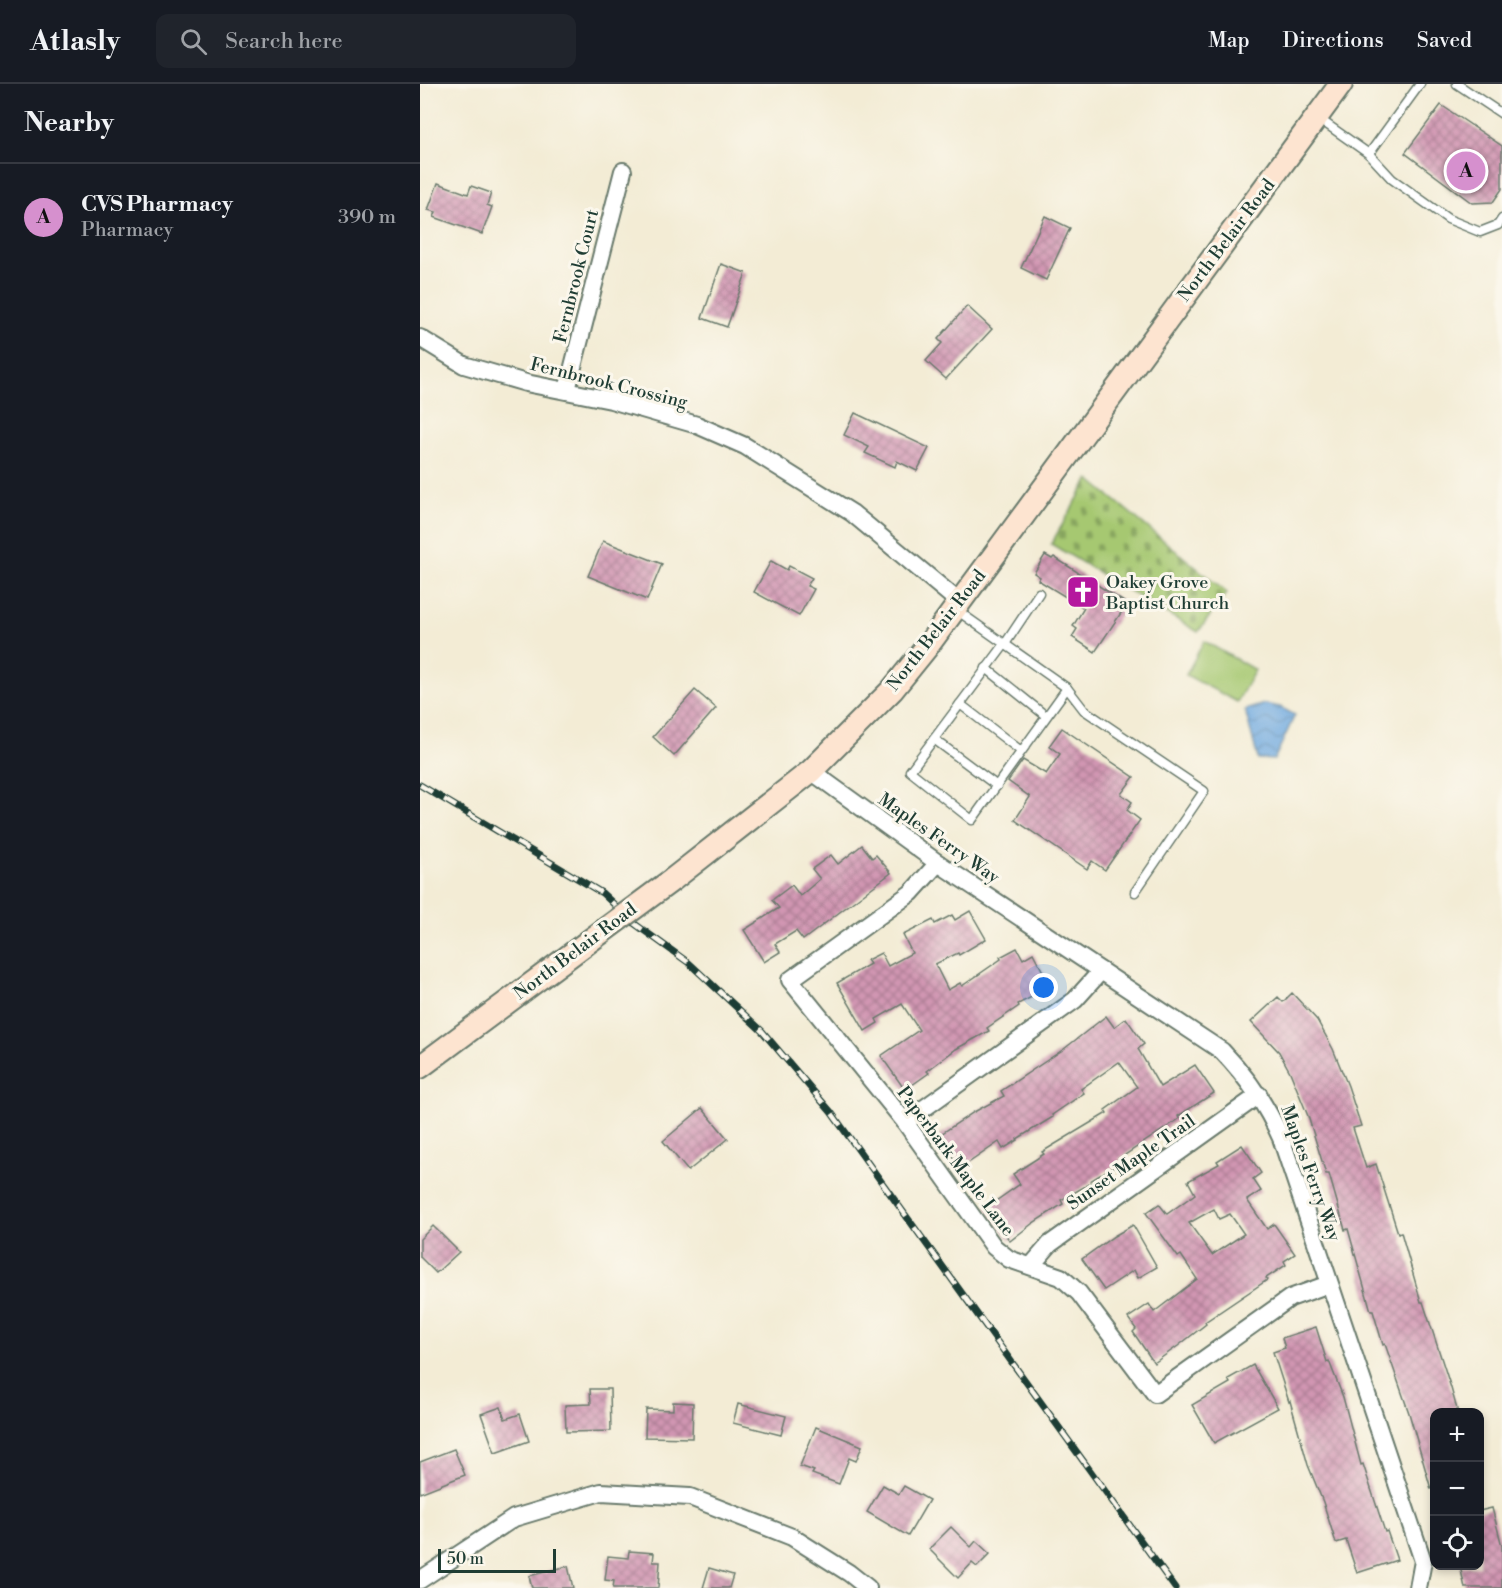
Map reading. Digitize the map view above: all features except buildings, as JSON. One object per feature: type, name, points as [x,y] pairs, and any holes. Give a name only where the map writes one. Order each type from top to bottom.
[{"type":"street","name":"North Belair Road","points":[[420,1067],[672,880],[811,771],[892,690],[926,648],[1341,84]]},
{"type":"street","name":"Fernbrook Court","points":[[567,390],[623,171]]},
{"type":"street","name":"Fernbrook Crossing","points":[[420,338],[464,364],[526,383],[611,400],[697,425],[745,446],[852,513],[957,605]]},
{"type":"street","name":"Maples Ferry Way","points":[[811,771],[938,863],[1222,1051],[1259,1095],[1281,1138],[1424,1561],[1418,1588]]},
{"type":"street","name":"Paperbark Maple Lane","points":[[938,863],[911,893],[790,980],[905,1122],[994,1247],[1009,1258],[1060,1277],[1079,1293],[1155,1394],[1290,1298],[1329,1284]]},
{"type":"street","points":[[905,1122],[1075,1000],[1101,970]]},
{"type":"street","name":"Sunset Maple Trail","points":[[1031,1266],[1050,1244],[1259,1095]]},
{"type":"street","points":[[420,1580],[514,1518],[601,1492],[690,1497],[792,1537],[849,1573],[868,1588]]},
{"type":"lane","points":[[1369,153],[1420,84]]},
{"type":"lane","points":[[1457,84],[1502,114]]},
{"type":"lane","points":[[1318,117],[1369,153],[1392,179],[1448,219],[1480,232],[1498,225],[1502,219]]},
{"type":"lane","points":[[1040,593],[1005,644],[909,771],[972,819],[1067,688]]},
{"type":"lane","points":[[957,605],[1005,644],[1067,688],[1084,710],[1204,791],[1135,892]]},
{"type":"lane","points":[[986,668],[1047,716]]},
{"type":"lane","points":[[960,704],[1021,752]]},
{"type":"lane","points":[[934,739],[997,786]]},
{"type":"green space","points":[[1089,479],[1227,593],[1198,632],[1051,544]]},
{"type":"green space","points":[[1204,641],[1255,670],[1237,702],[1186,675]]},
{"type":"water","points":[[1264,704],[1280,707],[1295,715],[1274,760],[1258,759],[1245,710]]},
{"type":"railway","points":[[420,785],[602,893],[635,924],[689,963],[762,1031],[831,1112],[1175,1588]]},
{"type":"place","name":"CVS Pharmacy","points":[[1466,171]]},
{"type":"place","name":"Oakey Grove Baptist Church","points":[[1083,592]]}]
